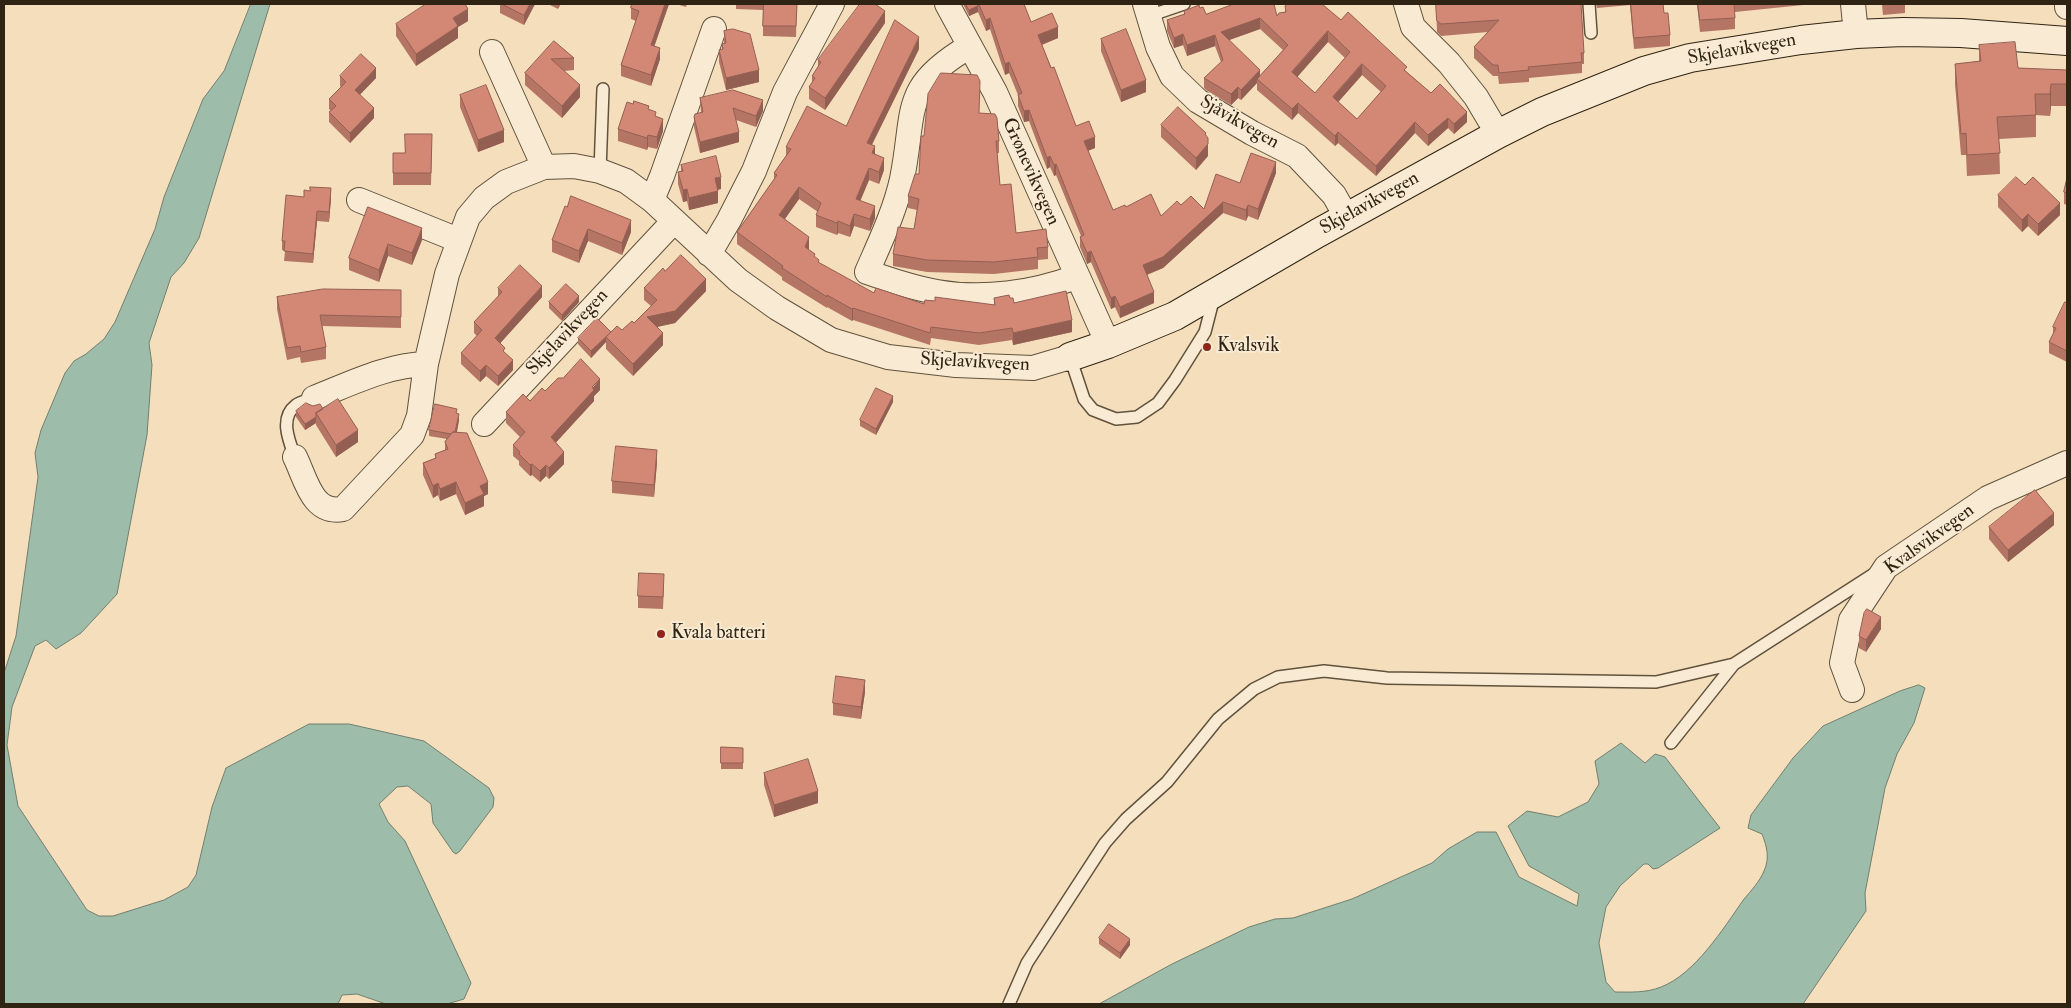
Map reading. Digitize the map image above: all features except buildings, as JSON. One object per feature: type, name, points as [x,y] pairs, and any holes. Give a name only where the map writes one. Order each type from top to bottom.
[{"type":"main road","name":"Skjelavikvegen","points":[[1070,357],[1108,344],[1175,316],[1498,134],[1594,90],[1644,71],[1681,60],[1801,40],[1856,34],[1903,32],[1962,33],[2067,41]]},
{"type":"street","points":[[709,254],[750,179],[785,92],[832,4]]},
{"type":"street","name":"Grønevikvegen","points":[[946,4],[995,92],[1076,277],[1108,344]]},
{"type":"street","points":[[1406,4],[1413,28],[1449,62],[1476,97],[1498,134]]},
{"type":"street","points":[[1853,4],[1856,34]]},
{"type":"street","name":"Sjåvikvegen","points":[[1147,10],[1158,47],[1172,76],[1198,101],[1252,134],[1298,156],[1334,195],[1346,218]]},
{"type":"street","points":[[652,200],[714,29]]},
{"type":"street","points":[[970,46],[950,58],[928,76],[916,94],[910,117],[901,181],[888,224],[867,272],[915,287],[938,292],[968,294],[1000,294],[1030,290],[1076,277]]},
{"type":"street","points":[[492,52],[544,167]]},
{"type":"street","name":"Skjelavikvegen","points":[[295,457],[318,503],[330,510],[344,509],[412,435],[419,416],[426,364],[447,274],[468,217],[484,198],[506,182],[544,167],[574,166],[600,171],[626,181],[652,200],[738,280],[777,308],[831,340],[888,357],[956,365],[1033,368],[1070,357]]},
{"type":"street","points":[[359,200],[458,240]]},
{"type":"street","name":"Skjelavikvegen","points":[[484,424],[674,220]]},
{"type":"street","points":[[314,398],[393,368],[408,364],[426,364]]},
{"type":"street","name":"Kvalsvikvegen","points":[[1852,690],[1842,663],[1851,620],[1886,567],[1988,498],[2067,463]]},
{"type":"lane","name":"Sjåvikvegen","points":[[1147,10],[1184,4]]},
{"type":"lane","points":[[1589,4],[1591,33]]},
{"type":"lane","points":[[600,171],[603,89]]},
{"type":"lane","points":[[1070,357],[1084,399],[1093,410],[1116,419],[1137,417],[1158,403],[1205,332],[1215,292]]},
{"type":"lane","points":[[295,457],[288,439],[287,420],[295,406],[314,398]]},
{"type":"lane","points":[[1671,743],[1734,664],[1886,567]]},
{"type":"lane","points":[[1009,1004],[1026,963],[1105,843],[1126,819],[1167,782],[1218,719],[1254,689],[1278,677],[1324,671],[1387,678],[1656,682],[1734,664]]},
{"type":"shaded area","points":[[251,4],[270,4],[199,238],[184,263],[171,277],[149,343],[152,365],[147,435],[117,594],[81,633],[56,649],[46,640],[35,646],[12,707],[7,745],[18,806],[87,910],[99,916],[113,916],[164,900],[188,887],[196,875],[212,807],[226,768],[309,724],[349,724],[424,741],[489,788],[494,798],[493,807],[456,854],[433,823],[431,804],[408,786],[397,787],[379,804],[388,822],[405,841],[471,983],[464,999],[447,1004],[386,1004],[357,994],[342,995],[338,1004],[4,1004],[4,673],[16,636],[38,477],[35,453],[41,430],[65,373],[74,361],[104,339],[115,322],[155,229],[164,197],[203,99],[224,71]]},
{"type":"shaded area","points":[[1919,685],[1925,688],[1914,723],[1897,754],[1885,788],[1865,893],[1866,911],[1803,1004],[1099,1004],[1172,964],[1249,927],[1275,919],[1293,918],[1352,899],[1432,863],[1448,849],[1477,832],[1496,832],[1519,877],[1577,906],[1579,894],[1529,866],[1508,826],[1527,811],[1558,817],[1588,802],[1599,784],[1595,761],[1621,743],[1645,763],[1655,754],[1665,757],[1720,828],[1658,868],[1653,869],[1648,864],[1644,864],[1620,886],[1606,907],[1599,943],[1606,982],[1615,992],[1644,991],[1661,987],[1673,981],[1697,961],[1760,878],[1766,866],[1767,852],[1762,834],[1748,828],[1751,815],[1793,758],[1823,726],[1900,691]]},
{"type":"place","name":"Kvalsvik","points":[[1207,347]]},
{"type":"place","name":"Kvala batteri","points":[[661,634]]}]
